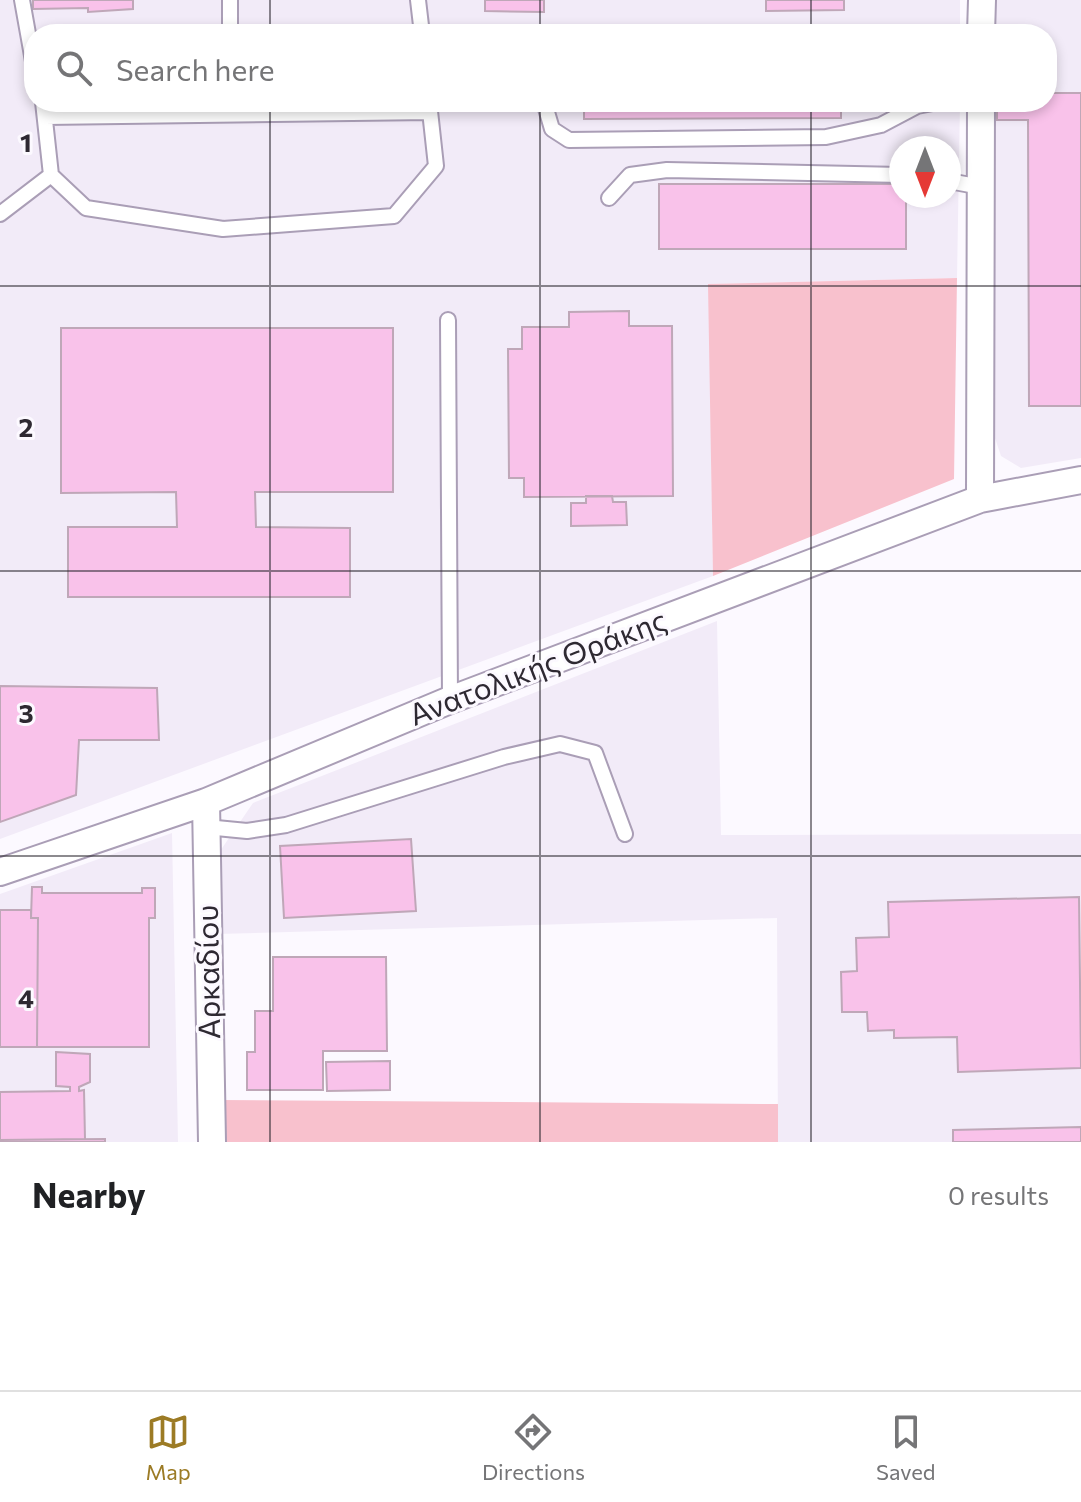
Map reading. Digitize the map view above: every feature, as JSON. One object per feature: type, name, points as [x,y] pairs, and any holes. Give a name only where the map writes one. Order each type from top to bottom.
[{"type":"street","points":[[981,24],[982,0]]},
{"type":"street","points":[[980,499],[981,112]]},
{"type":"street","name":"Ανατολικής Θράκης","points":[[0,872],[206,815],[450,700],[980,499],[1081,480]]},
{"type":"street","name":"Αρκαδίου","points":[[206,815],[212,1142]]},
{"type":"lane","points":[[22,0],[26,24]]},
{"type":"lane","points":[[230,0],[230,24]]},
{"type":"lane","points":[[418,0],[421,24]]},
{"type":"lane","points":[[44,112],[51,175],[86,208],[223,229],[394,216],[436,166],[431,112]]},
{"type":"lane","points":[[547,112],[552,129],[569,140],[826,137],[881,125],[906,112]]},
{"type":"lane","points":[[609,198],[630,175],[667,170],[889,175]]},
{"type":"lane","points":[[0,214],[51,175]]},
{"type":"lane","points":[[961,183],[981,187]]},
{"type":"lane","points":[[448,320],[450,700]]},
{"type":"lane","points":[[206,815],[247,831],[286,825],[504,757],[560,744],[595,753],[625,834]]},
{"type":"shaded area","points":[[0,0],[960,0],[960,24],[24,24],[24,112],[960,112],[959,136],[889,136],[889,208],[958,208],[957,278],[709,284],[713,576],[0,839]]},
{"type":"shaded area","points":[[994,0],[1081,0],[1081,458],[1021,468],[1001,456],[994,435],[994,112],[1057,112],[1057,24],[994,24]]},
{"type":"shaded area","points":[[957,278],[954,479],[713,576],[708,284]]},
{"type":"shaded area","points":[[717,621],[721,835],[1081,834],[1081,1142],[778,1142],[777,918],[217,934],[216,857],[253,803]]},
{"type":"shaded area","points":[[172,833],[178,1142],[0,1142],[0,894]]},
{"type":"shaded area","points":[[220,1100],[778,1104],[778,1142],[221,1142]]},
{"type":"building","points":[[33,0],[133,0],[133,9],[88,12],[88,8],[33,9]]},
{"type":"building","points":[[485,0],[544,0],[544,12],[485,11]]},
{"type":"building","points":[[766,0],[844,0],[844,10],[766,11]]},
{"type":"building","points":[[1057,93],[1081,93],[1081,406],[1029,406],[1028,120],[997,120],[997,112],[1057,112]]},
{"type":"building","points":[[584,112],[841,112],[841,118],[584,119]]},
{"type":"building","points":[[659,184],[889,184],[889,208],[906,208],[906,249],[659,249]]},
{"type":"building","points":[[629,311],[629,326],[672,326],[673,496],[524,497],[524,478],[509,478],[508,349],[522,349],[522,327],[569,327],[569,312]]},
{"type":"building","points":[[61,328],[393,328],[393,492],[255,492],[256,527],[350,528],[350,597],[68,597],[68,527],[177,527],[176,492],[61,493]]},
{"type":"building","points":[[586,496],[612,496],[613,502],[626,502],[627,525],[571,526],[571,503],[586,503]]},
{"type":"building","points":[[0,686],[157,688],[159,740],[79,740],[76,795],[0,822]]},
{"type":"building","points":[[411,839],[416,911],[284,918],[280,846]]},
{"type":"building","points":[[32,887],[42,887],[42,893],[142,893],[142,888],[155,888],[155,918],[149,918],[149,1047],[37,1047],[38,918],[31,918]]},
{"type":"building","points":[[1079,897],[1081,1068],[958,1072],[957,1037],[894,1038],[894,1030],[868,1031],[867,1012],[842,1012],[841,972],[857,971],[856,938],[889,937],[888,902]]},
{"type":"building","points":[[0,910],[31,910],[31,918],[38,918],[37,1047],[0,1047]]},
{"type":"building","points":[[273,957],[386,957],[387,1051],[323,1051],[323,1090],[247,1090],[247,1052],[255,1052],[255,1011],[273,1011]]},
{"type":"building","points":[[56,1052],[90,1054],[90,1082],[79,1087],[79,1091],[84,1090],[85,1139],[0,1140],[0,1092],[70,1091],[70,1087],[56,1086]]},
{"type":"building","points":[[390,1061],[390,1090],[327,1091],[326,1062]]},
{"type":"building","points":[[1081,1127],[1081,1142],[953,1142],[953,1130]]},
{"type":"building","points":[[105,1139],[105,1142],[0,1142],[0,1140]]}]
